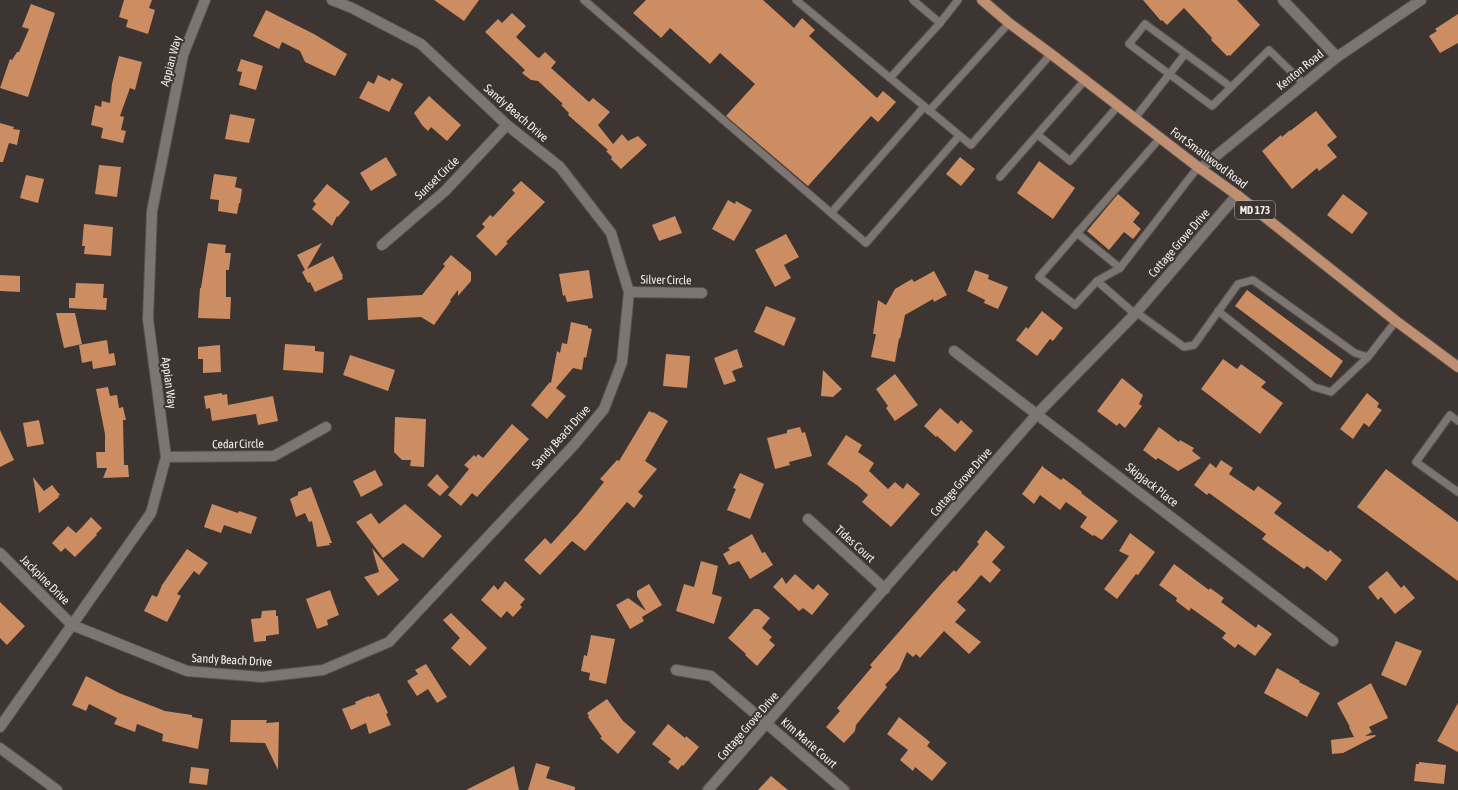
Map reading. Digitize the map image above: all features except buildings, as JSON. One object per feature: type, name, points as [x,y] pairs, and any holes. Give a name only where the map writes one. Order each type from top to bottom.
[{"type":"main road","name":"Fort Smallwood Road","points":[[982,0],[1199,168],[1237,195],[1396,321],[1458,367]]},
{"type":"street","name":"Appian Way","points":[[0,727],[151,513],[166,457],[148,319],[152,211],[184,55],[205,0]]},
{"type":"street","name":"Sandy Beach Drive","points":[[72,625],[187,671],[262,677],[323,670],[389,642],[574,445],[604,409],[622,362],[630,292],[611,233],[560,167],[507,125],[421,44],[352,8],[332,0]]},
{"type":"street","points":[[1283,0],[1337,57]]},
{"type":"street","name":"Kenton Road","points":[[1199,168],[1337,57],[1421,0]]},
{"type":"street","name":"Sunset Circle","points":[[382,245],[445,191],[507,125]]},
{"type":"street","name":"Cottage Grove Drive","points":[[708,790],[1037,414],[1135,313],[1237,195]]},
{"type":"street","name":"Silver Circle","points":[[630,292],[702,293]]},
{"type":"street","name":"Skipjack Place","points":[[954,351],[1333,641]]},
{"type":"street","name":"Cedar Circle","points":[[166,457],[274,456],[326,427]]},
{"type":"street","name":"Tides Court","points":[[808,519],[885,589]]},
{"type":"street","name":"Jackpine Drive","points":[[0,553],[72,625]]},
{"type":"street","name":"Kim Marie Court","points":[[676,670],[711,676],[844,790]]},
{"type":"street","points":[[0,748],[57,790]]},
{"type":"lane","points":[[584,0],[866,243],[960,136]]},
{"type":"lane","points":[[796,0],[971,145],[1051,54]]},
{"type":"lane","points":[[913,0],[940,23]]},
{"type":"lane","points":[[890,78],[940,23],[958,0]]},
{"type":"lane","points":[[832,213],[927,109],[1010,23]]},
{"type":"lane","points":[[1231,87],[1145,24],[1129,44],[1212,106],[1269,50],[1304,84]]},
{"type":"lane","points":[[1135,118],[1185,54]]},
{"type":"lane","points":[[1000,177],[1085,80]]},
{"type":"lane","points":[[1038,135],[1070,161],[1118,106]]},
{"type":"lane","points":[[1160,138],[1039,277],[1074,305],[1097,281],[1120,268],[1199,168]]},
{"type":"lane","points":[[1077,233],[1120,268]]},
{"type":"lane","points":[[1097,281],[1135,313],[1184,347],[1194,345],[1238,284],[1253,280],[1356,352],[1368,357]]},
{"type":"lane","points":[[1218,312],[1314,387],[1331,392],[1368,357],[1396,321]]},
{"type":"lane","points":[[1458,421],[1450,415],[1416,462],[1458,492]]}]
